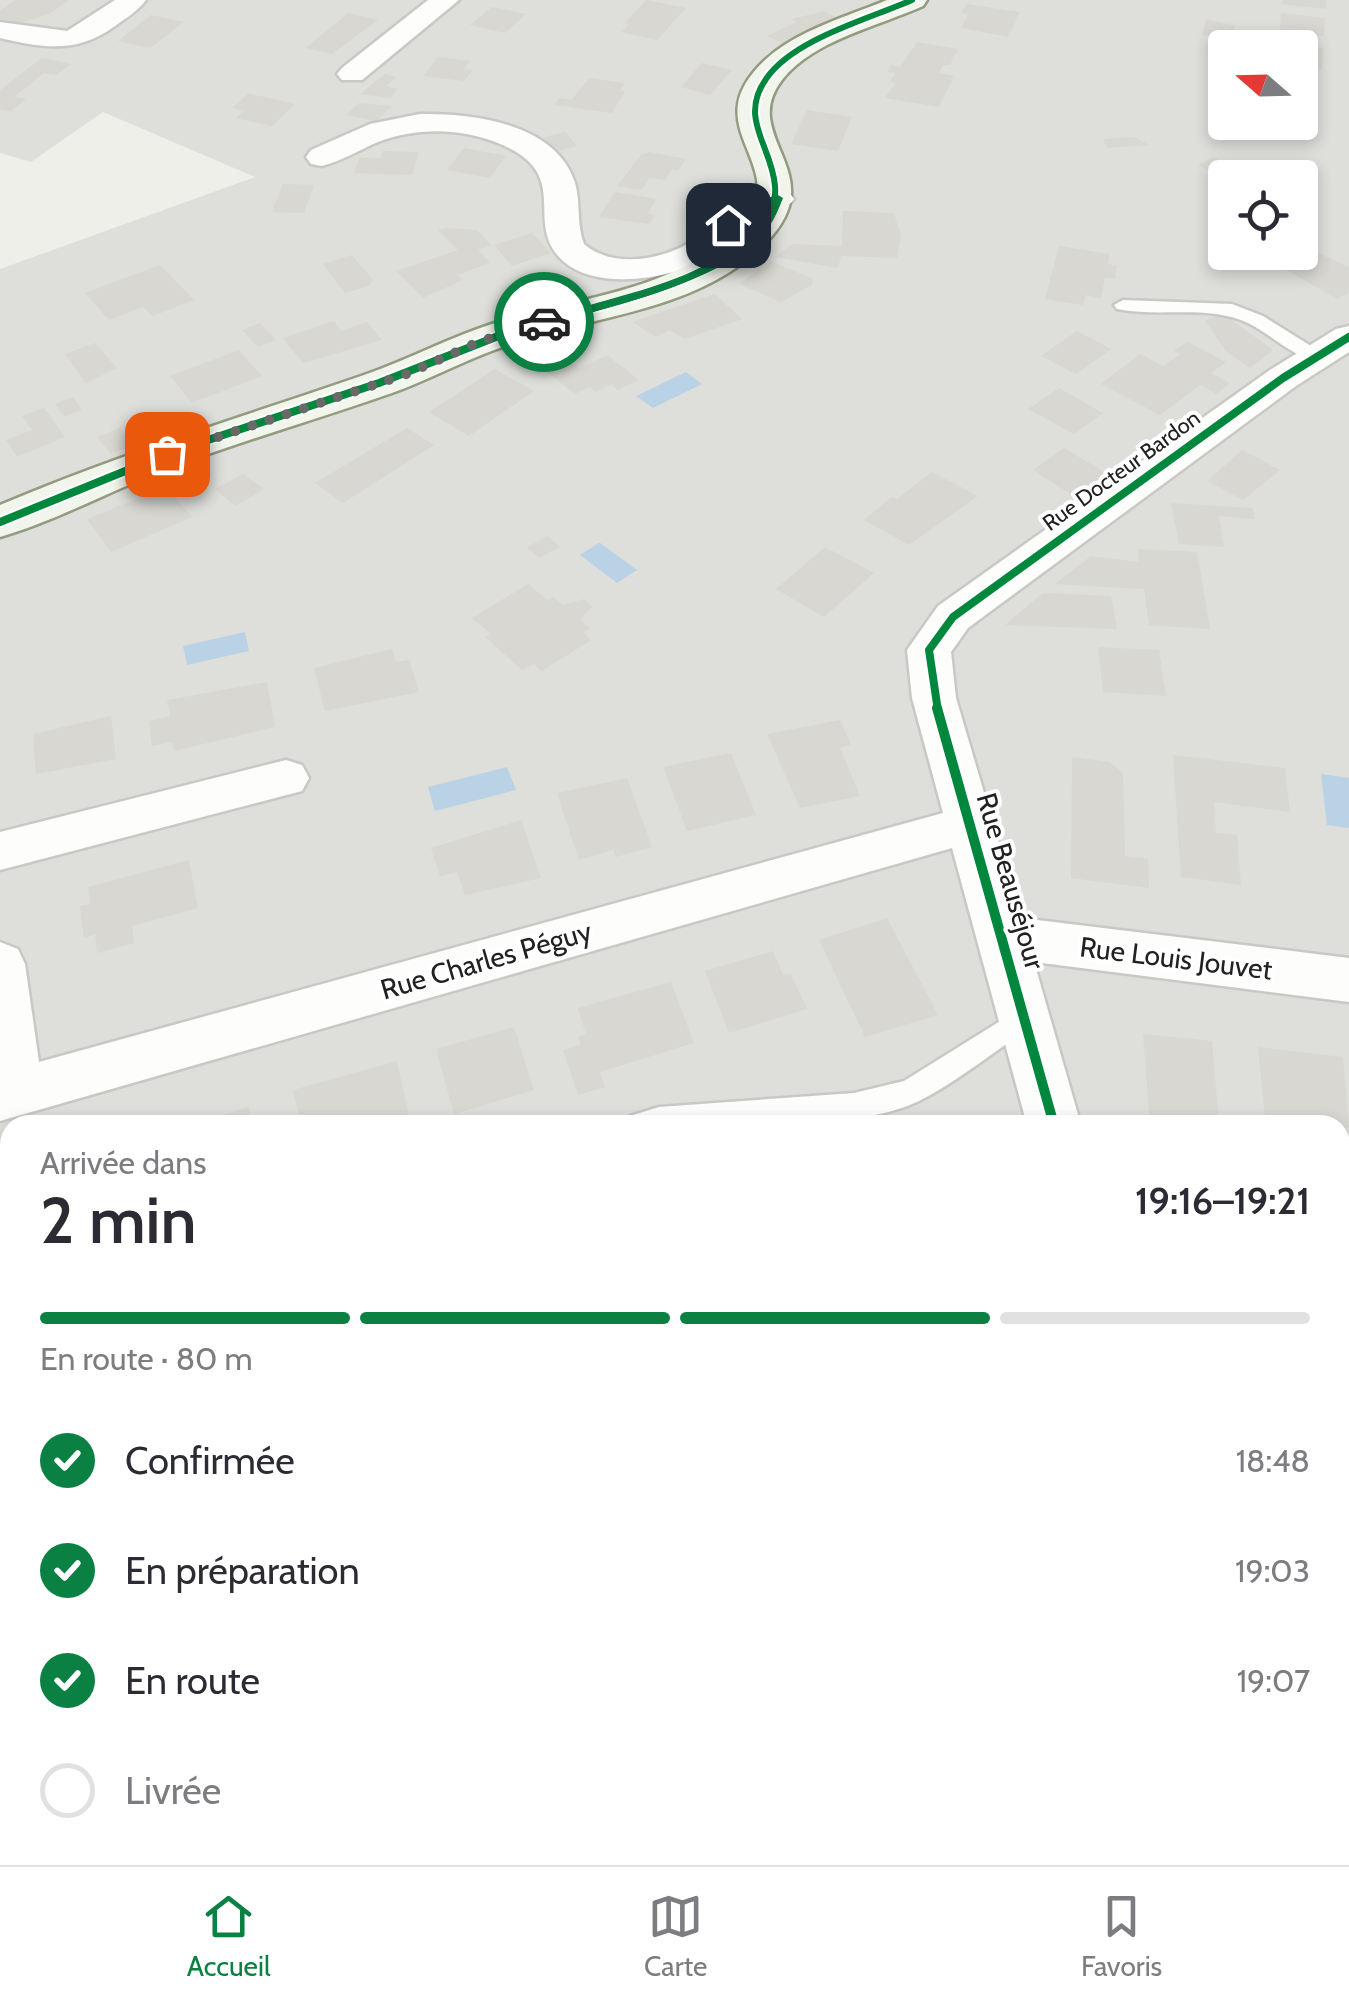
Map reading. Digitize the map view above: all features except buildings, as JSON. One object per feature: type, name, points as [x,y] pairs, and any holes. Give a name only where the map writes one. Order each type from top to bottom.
[{"type":"street","points":[[0,30],[60,44],[78,40],[132,0]]},
{"type":"street","points":[[352,74],[445,0]]},
{"type":"street","points":[[0,522],[195,443],[407,374],[481,341],[675,283],[724,260],[763,228],[778,198],[776,175],[760,147],[753,116],[756,94],[769,74],[797,52],[912,0]]},
{"type":"street","points":[[322,156],[404,124],[429,122],[508,136],[531,145],[558,179],[565,243],[574,254],[610,269],[638,269],[710,244],[748,206],[778,198]]},
{"type":"street","name":"Rue Docteur Bardon","points":[[929,650],[953,617],[1339,356]]},
{"type":"street","name":"Rue Beauséjour","points":[[929,650],[934,698],[1051,1115]]},
{"type":"street","points":[[0,851],[286,778]]},
{"type":"street","name":"Rue Charles Péguy","points":[[8,1095],[972,824]]},
{"type":"street","name":"Rue Louis Jouvet","points":[[1003,936],[1349,980]]},
{"type":"street","points":[[0,964],[8,1095]]},
{"type":"lane","points":[[1123,304],[1226,308],[1339,356]]},
{"type":"lane","points":[[715,1115],[854,1105],[910,1092],[1026,1016]]},
{"type":"shaded area","points":[[0,0],[1349,0],[1349,1115],[0,1115],[0,269],[255,177],[103,112],[31,162],[0,153]]},
{"type":"water","points":[[686,372],[702,384],[653,408],[636,396]]},
{"type":"water","points":[[599,543],[637,570],[617,583],[580,555]]},
{"type":"water","points":[[245,632],[249,651],[187,665],[183,646]]},
{"type":"water","points":[[507,767],[516,790],[435,811],[428,787]]},
{"type":"water","points":[[1321,774],[1349,778],[1349,828],[1327,825]]},
{"type":"cycle path","points":[[0,522],[172,452],[379,383],[481,341],[666,287],[724,259],[758,232],[773,209],[775,187],[754,124],[754,102],[766,78],[813,42],[912,0]]},
{"type":"cycle path","points":[[1051,1115],[934,698],[929,650],[953,617],[1283,378],[1349,337]]},
{"type":"way so far","points":[[167,454],[407,374],[481,341],[544,322]]},
{"type":"route","points":[[544,322],[675,283],[724,260],[763,228],[778,198],[748,206],[728,225]]}]
